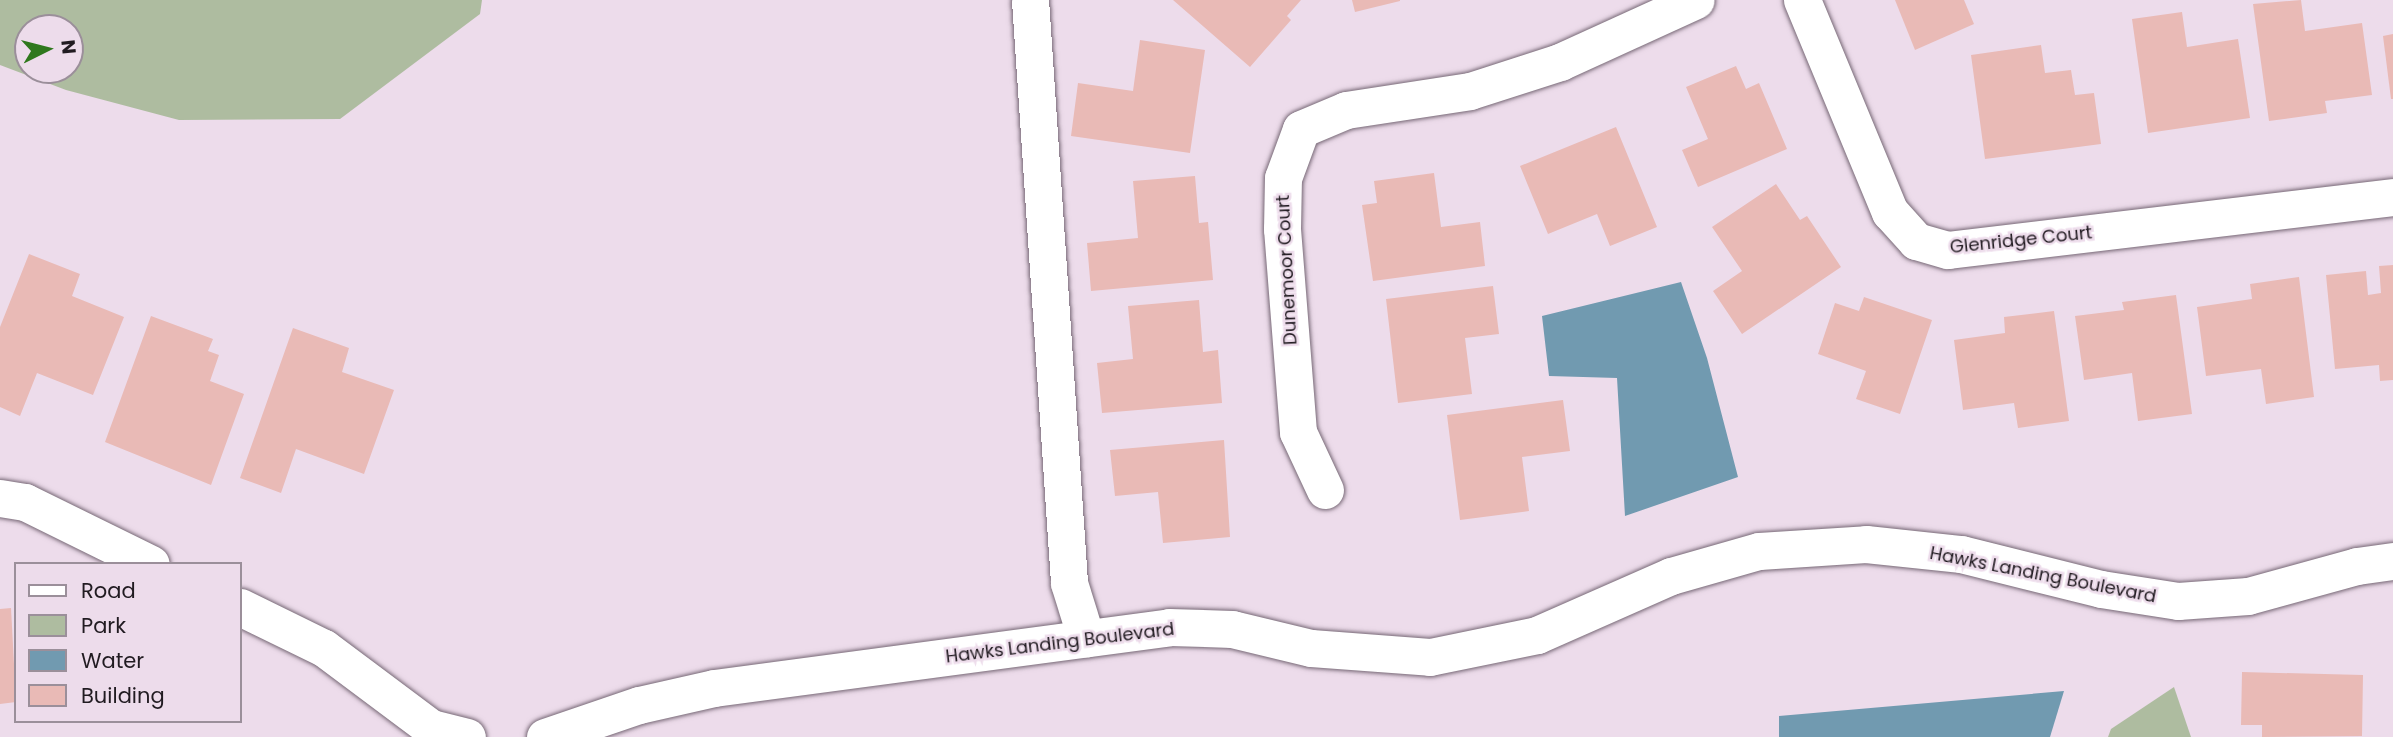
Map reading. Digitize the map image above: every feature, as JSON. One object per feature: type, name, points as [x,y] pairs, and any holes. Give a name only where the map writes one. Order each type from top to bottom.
[{"type":"street","points":[[1030,0],[1069,583],[1086,638]]},
{"type":"street","name":"Dunemoor Court","points":[[1325,490],[1298,432],[1282,229],[1283,178],[1301,129],[1346,110],[1470,91],[1547,66],[1696,0]]},
{"type":"street","name":"Glenridge Court","points":[[1802,0],[1890,212],[1916,241],[1948,250],[2393,197]]},
{"type":"street","points":[[0,498],[25,502],[147,562]]},
{"type":"street","name":"Hawks Landing Boulevard","points":[[545,737],[639,705],[714,688],[1169,627],[1232,629],[1311,648],[1430,657],[1537,635],[1671,576],[1759,551],[1866,544],[1961,554],[2101,589],[2178,601],[2248,596],[2357,566],[2393,561]]},
{"type":"street","points":[[242,608],[324,648],[431,728],[467,737]]},
{"type":"green space","points":[[0,0],[482,0],[480,14],[340,119],[179,120],[50,84],[84,84],[84,14],[14,14],[14,70],[0,65]]},
{"type":"green space","points":[[2174,687],[2191,737],[2108,737],[2111,729]]},
{"type":"water","points":[[1681,282],[1707,358],[1738,477],[1625,516],[1617,378],[1549,376],[1542,316]]},
{"type":"water","points":[[2064,691],[2050,737],[1779,737],[1779,716]]},
{"type":"building","points":[[1173,0],[1301,0],[1287,16],[1291,20],[1250,67]]},
{"type":"building","points":[[1352,0],[1400,0],[1400,1],[1355,12]]},
{"type":"building","points":[[1895,0],[1964,0],[1974,24],[1915,50]]},
{"type":"building","points":[[2301,0],[2305,31],[2362,23],[2372,95],[2325,101],[2327,113],[2269,121],[2253,4]]},
{"type":"building","points":[[2182,12],[2187,47],[2238,39],[2250,118],[2148,133],[2132,19]]},
{"type":"building","points":[[2393,34],[2393,99],[2391,99],[2383,36]]},
{"type":"building","points":[[1140,40],[1205,50],[1190,153],[1071,136],[1078,83],[1133,91]]},
{"type":"building","points":[[2041,45],[2045,73],[2071,70],[2075,95],[2094,93],[2101,144],[1985,159],[1971,55]]},
{"type":"building","points":[[1736,66],[1746,89],[1759,83],[1787,149],[1698,187],[1682,150],[1708,139],[1686,87]]},
{"type":"building","points":[[1616,127],[1657,227],[1610,246],[1597,214],[1548,234],[1520,166]]},
{"type":"building","points":[[1434,173],[1441,227],[1480,222],[1485,266],[1373,281],[1362,205],[1377,203],[1374,181]]},
{"type":"building","points":[[1195,176],[1199,223],[1208,222],[1213,280],[1091,291],[1087,243],[1138,238],[1133,181]]},
{"type":"building","points":[[1776,184],[1800,220],[1807,216],[1841,267],[1742,334],[1713,291],[1742,271],[1712,227]]},
{"type":"building","points":[[29,254],[80,274],[72,296],[124,317],[93,395],[37,373],[20,416],[0,407],[0,327]]},
{"type":"building","points":[[2393,265],[2393,380],[2380,381],[2379,365],[2335,369],[2326,275],[2366,271],[2368,295],[2381,293],[2379,266]]},
{"type":"building","points":[[2299,277],[2314,397],[2266,404],[2261,369],[2206,376],[2197,307],[2252,299],[2250,284]]},
{"type":"building","points":[[1493,286],[1499,334],[1465,338],[1472,394],[1398,403],[1386,299]]},
{"type":"building","points":[[2176,295],[2192,414],[2138,421],[2132,373],[2084,380],[2075,316],[2124,310],[2122,302]]},
{"type":"building","points":[[1864,297],[1932,320],[1900,414],[1856,399],[1866,371],[1818,354],[1835,303],[1859,311]]},
{"type":"building","points":[[1199,300],[1203,352],[1218,350],[1222,403],[1102,413],[1097,363],[1133,359],[1128,306]]},
{"type":"building","points":[[2054,311],[2069,421],[2018,428],[2014,403],[1963,410],[1954,340],[2005,333],[2004,317]]},
{"type":"building","points":[[151,316],[213,339],[208,351],[219,355],[210,381],[244,394],[211,485],[105,442]]},
{"type":"building","points":[[293,328],[349,348],[342,372],[394,390],[364,474],[296,449],[281,493],[240,478]]},
{"type":"building","points":[[1563,400],[1570,451],[1522,457],[1529,511],[1460,520],[1447,415]]},
{"type":"building","points":[[1224,440],[1230,537],[1163,543],[1158,492],[1115,496],[1110,450]]},
{"type":"building","points":[[11,608],[14,702],[0,704],[0,609]]},
{"type":"building","points":[[2242,672],[2363,675],[2362,736],[2262,737],[2262,725],[2241,725]]}]
